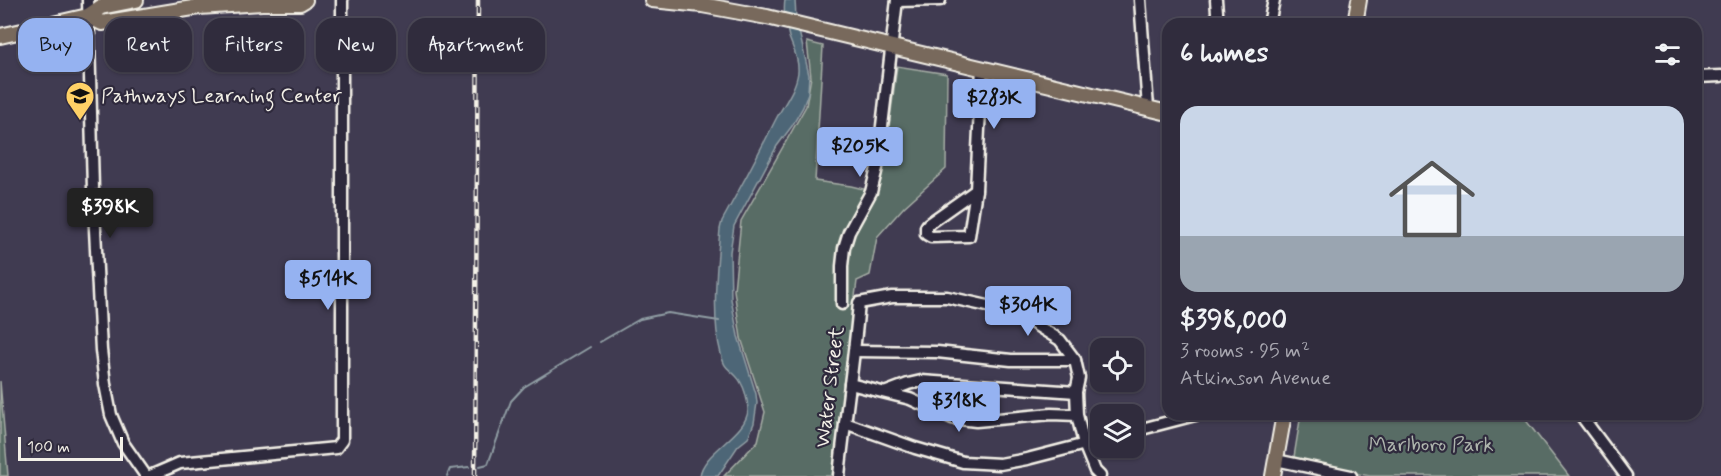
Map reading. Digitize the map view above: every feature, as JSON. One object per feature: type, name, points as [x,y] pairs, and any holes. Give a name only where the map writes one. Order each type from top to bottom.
[{"type":"main road","points":[[0,36],[88,16],[100,7],[136,0]]},
{"type":"main road","points":[[88,16],[102,23],[205,3],[300,3],[304,0]]},
{"type":"main road","points":[[652,0],[711,6],[767,17],[1162,112]]},
{"type":"main road","points":[[1356,18],[1359,0]]},
{"type":"main road","points":[[1273,476],[1283,420]]},
{"type":"street","points":[[88,0],[97,281],[105,384],[111,415],[123,443],[148,476],[180,463],[336,448],[342,440],[342,0]]},
{"type":"street","points":[[897,1],[940,0]]},
{"type":"street","points":[[1140,0],[1148,108]]},
{"type":"street","points":[[1216,0],[1218,18]]},
{"type":"street","points":[[1270,18],[1274,0]]},
{"type":"street","name":"Water Street","points":[[843,304],[844,248],[849,232],[871,192],[879,159],[897,1]]},
{"type":"street","points":[[976,190],[928,224],[926,234],[931,237],[969,236],[976,190],[982,68]]},
{"type":"street","points":[[1702,77],[1721,76]]},
{"type":"street","name":"Water Street","points":[[839,476],[860,303],[892,297],[947,297],[1015,312],[1060,340],[1075,360]]},
{"type":"street","points":[[855,351],[937,352],[1011,360],[1075,360],[1079,378],[1076,392],[1077,415],[1094,474]]},
{"type":"street","points":[[887,392],[921,381],[1076,392]]},
{"type":"street","points":[[850,384],[910,399],[952,418],[976,421],[1051,414],[1077,415]]},
{"type":"street","points":[[1144,428],[1176,420]]},
{"type":"street","points":[[1584,420],[1626,476]]},
{"type":"street","points":[[844,423],[963,462],[1000,464],[1090,443]]},
{"type":"street","points":[[1276,460],[1351,476]]},
{"type":"green space","points":[[807,42],[823,46],[815,181],[876,192],[884,165],[897,66],[947,74],[946,169],[904,207],[877,237],[870,275],[857,281],[832,476],[724,476],[758,441],[765,412],[741,338],[734,290],[741,221],[806,106],[811,77]]},
{"type":"green space","points":[[0,381],[8,476],[0,476]]},
{"type":"green space","name":"Marlboro Park","points":[[1300,420],[1526,420],[1569,476],[1370,476],[1293,463]]},
{"type":"water","points":[[785,0],[795,0],[796,18],[809,75],[808,93],[803,107],[777,146],[734,226],[730,252],[731,299],[738,336],[756,394],[754,423],[748,438],[738,446],[718,476],[700,476],[708,459],[733,436],[746,419],[748,410],[743,388],[739,379],[725,365],[718,340],[716,292],[720,229],[722,221],[797,78],[798,63],[786,23]]},
{"type":"waterway","points":[[600,342],[640,319],[668,313],[719,321]]},
{"type":"waterway","points":[[480,466],[488,464],[511,401],[524,387],[590,347]]},
{"type":"waterway","points":[[447,476],[450,469],[469,467]]},
{"type":"railway","points":[[475,476],[478,0]]},
{"type":"place","name":"Pathways Learning Center","points":[[80,122]]}]
